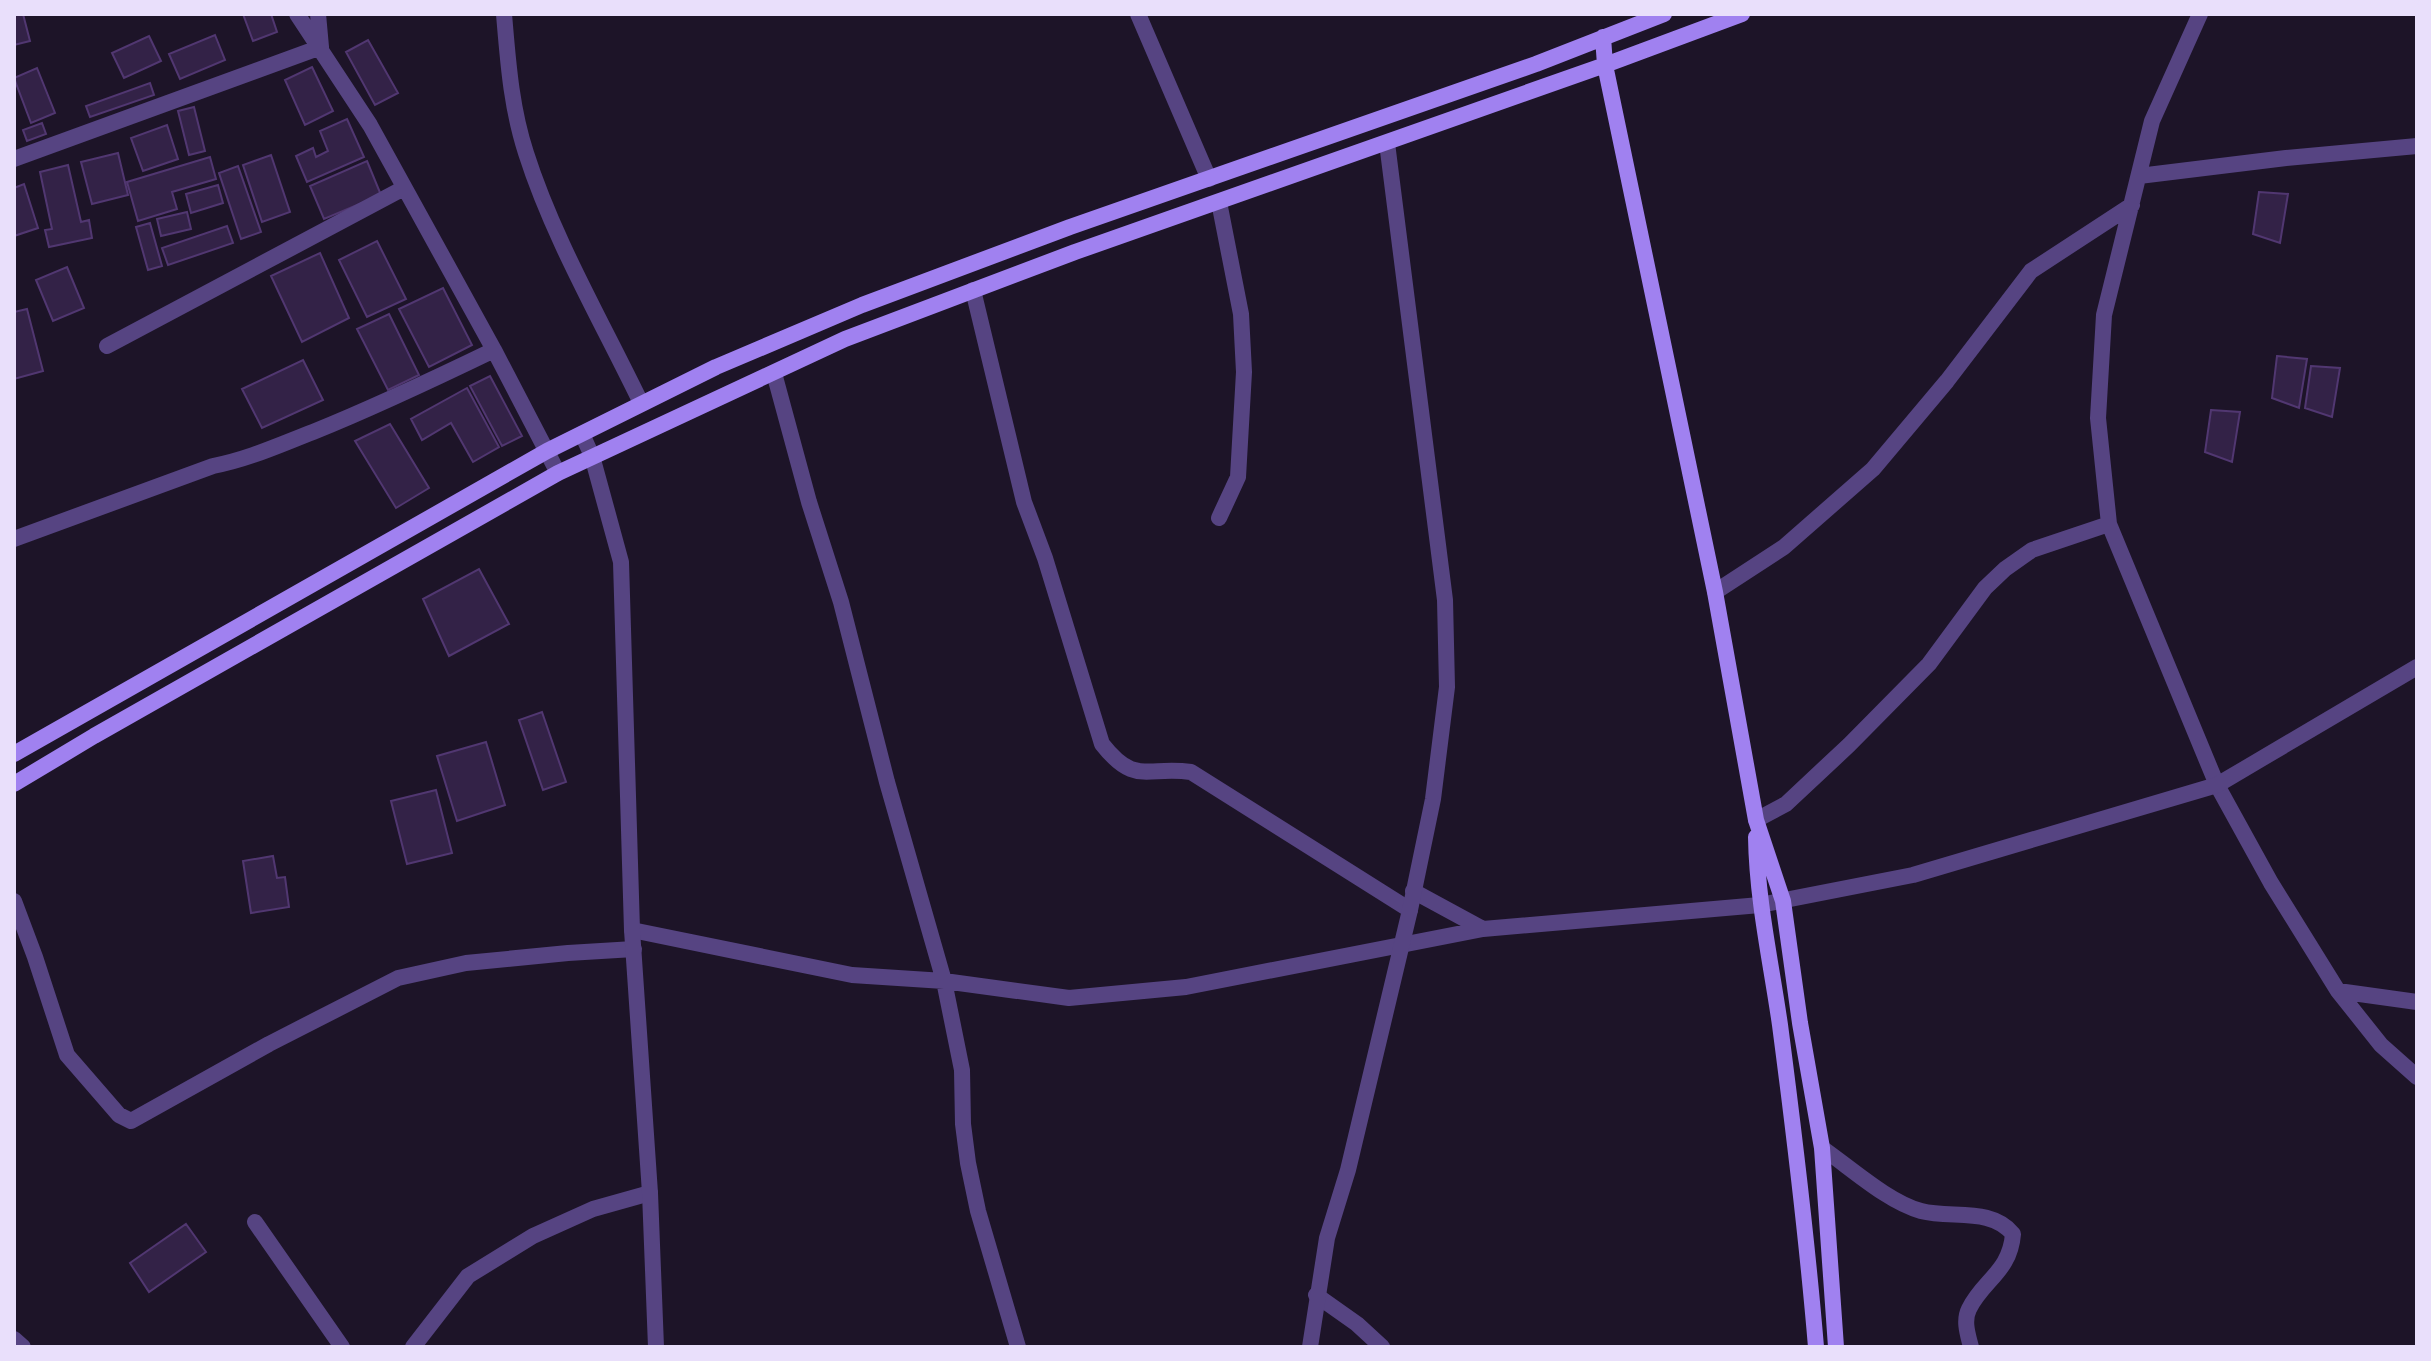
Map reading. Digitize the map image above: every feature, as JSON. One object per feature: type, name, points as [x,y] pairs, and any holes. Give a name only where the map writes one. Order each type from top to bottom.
[{"type":"main road","points":[[14,754],[547,451],[716,367],[862,305],[1070,227],[1536,64],[1603,37],[1639,18],[1664,14]]},
{"type":"main road","points":[[14,784],[121,720],[558,473],[845,339],[973,290],[1742,14]]},
{"type":"main road","points":[[1603,37],[1605,65],[1715,592],[1756,820],[1760,905],[1779,1021],[1807,1234],[1816,1347]]},
{"type":"main road","points":[[1756,820],[1783,901],[1822,1148],[1836,1347]]},
{"type":"street","points":[[297,14],[370,125],[558,473]]},
{"type":"street","points":[[318,14],[321,47]]},
{"type":"street","points":[[504,14],[511,91],[526,153],[553,220],[641,403]]},
{"type":"street","points":[[1138,14],[1209,179]]},
{"type":"street","points":[[2200,14],[2152,121],[2104,315],[2098,418],[2109,524],[2217,785],[2271,883],[2338,991],[2381,1045],[2417,1077]]},
{"type":"street","points":[[14,159],[321,47]]},
{"type":"street","points":[[1310,1347],[1327,1238],[1348,1170],[1410,910],[1433,799],[1447,687],[1445,600],[1387,143]]},
{"type":"street","points":[[2139,176],[2417,146]]},
{"type":"street","points":[[107,346],[404,188]]},
{"type":"street","points":[[1219,202],[1241,314],[1244,372],[1238,477],[1219,518]]},
{"type":"street","points":[[1715,592],[1784,547],[1873,469],[1947,381],[2031,271],[2132,205]]},
{"type":"street","points":[[973,290],[1024,502],[1045,558],[1102,744],[1117,764],[1141,773],[1191,772],[1410,910]]},
{"type":"street","points":[[14,539],[213,466],[275,449],[385,403],[494,350]]},
{"type":"street","points":[[774,373],[809,502],[841,602],[887,782],[944,981],[962,1070],[963,1124],[973,1187],[1018,1347]]},
{"type":"street","points":[[582,434],[592,456],[621,562],[632,930],[650,1193],[656,1347]]},
{"type":"street","points":[[1756,820],[1786,804],[1849,745],[1929,664],[1985,588],[2005,569],[2032,550],[2109,524]]},
{"type":"street","points":[[632,930],[852,975],[944,981],[1069,998],[1186,987],[1483,929],[1760,905],[1913,875],[2217,785],[2417,667]]},
{"type":"street","points":[[1413,891],[1483,929]]},
{"type":"street","points":[[14,901],[67,1055],[119,1115],[131,1121],[269,1044],[398,978],[466,963],[634,949]]},
{"type":"street","points":[[2338,991],[2417,1002]]},
{"type":"street","points":[[1822,1148],[1896,1200],[1920,1211],[1985,1217],[2004,1222],[2013,1234],[2012,1252],[1968,1310],[1966,1327],[1971,1347]]},
{"type":"street","points":[[413,1347],[468,1276],[533,1236],[593,1209],[650,1193]]},
{"type":"street","points":[[255,1222],[342,1347]]},
{"type":"street","points":[[1316,1295],[1357,1324],[1382,1347]]},
{"type":"street","points":[[14,1339],[23,1347]]},
{"type":"building","points":[[14,14],[23,14],[30,41],[14,45]]},
{"type":"building","points":[[243,14],[271,14],[277,32],[253,41]]},
{"type":"building","points":[[215,35],[225,60],[180,79],[169,54]]},
{"type":"building","points":[[149,36],[161,61],[124,78],[112,53]]},
{"type":"building","points":[[368,40],[398,93],[375,105],[346,52]]},
{"type":"building","points":[[312,67],[333,111],[305,125],[285,80]]},
{"type":"building","points":[[37,68],[55,113],[31,123],[14,78]]},
{"type":"building","points":[[150,83],[154,95],[90,117],[86,106]]},
{"type":"building","points":[[194,107],[205,151],[189,155],[178,111]]},
{"type":"building","points":[[347,119],[364,157],[307,182],[296,156],[313,148],[316,157],[328,151],[320,131]]},
{"type":"building","points":[[42,123],[46,134],[27,141],[23,130]]},
{"type":"building","points":[[167,125],[178,159],[143,171],[131,138]]},
{"type":"building","points":[[118,153],[128,195],[92,204],[81,162]]},
{"type":"building","points":[[271,155],[290,212],[262,222],[243,165]]},
{"type":"building","points":[[210,157],[216,179],[172,192],[177,209],[138,221],[127,182]]},
{"type":"building","points":[[367,161],[381,195],[324,219],[310,186]]},
{"type":"building","points":[[68,165],[81,222],[89,220],[92,238],[49,247],[45,230],[52,229],[40,172]]},
{"type":"building","points":[[238,166],[261,232],[241,239],[219,173]]},
{"type":"building","points":[[24,184],[38,228],[14,236],[14,188]]},
{"type":"building","points":[[218,185],[223,203],[191,213],[186,194]]},
{"type":"building","points":[[2259,192],[2288,194],[2280,243],[2253,234]]},
{"type":"building","points":[[187,212],[191,229],[161,236],[157,219]]},
{"type":"building","points":[[150,223],[162,266],[148,270],[136,227]]},
{"type":"building","points":[[227,226],[233,243],[168,265],[162,248]]},
{"type":"building","points":[[377,241],[406,299],[367,317],[339,260]]},
{"type":"building","points":[[320,253],[349,318],[302,342],[271,276]]},
{"type":"building","points":[[67,267],[84,308],[53,321],[36,280]]},
{"type":"building","points":[[443,288],[472,345],[429,367],[399,309]]},
{"type":"building","points":[[27,309],[43,371],[14,379],[14,312]]},
{"type":"building","points":[[389,314],[419,375],[388,390],[357,329]]},
{"type":"building","points":[[2277,356],[2307,359],[2299,408],[2272,398]]},
{"type":"building","points":[[303,360],[323,400],[262,428],[242,389]]},
{"type":"building","points":[[2311,366],[2340,368],[2332,417],[2305,408]]},
{"type":"building","points":[[490,376],[522,436],[502,446],[470,386]]},
{"type":"building","points":[[467,388],[499,447],[473,462],[451,423],[422,440],[411,419]]},
{"type":"building","points":[[2211,410],[2240,412],[2232,462],[2205,452]]},
{"type":"building","points":[[390,424],[429,488],[396,508],[355,441]]},
{"type":"building","points":[[479,569],[509,624],[449,656],[423,599]]},
{"type":"building","points":[[542,712],[566,782],[543,790],[519,720]]},
{"type":"building","points":[[486,742],[505,805],[457,821],[437,756]]},
{"type":"building","points":[[436,790],[452,853],[407,864],[391,801]]},
{"type":"building","points":[[273,856],[277,878],[285,877],[289,907],[251,913],[243,861]]},
{"type":"building","points":[[186,1224],[206,1252],[149,1292],[130,1263]]}]
